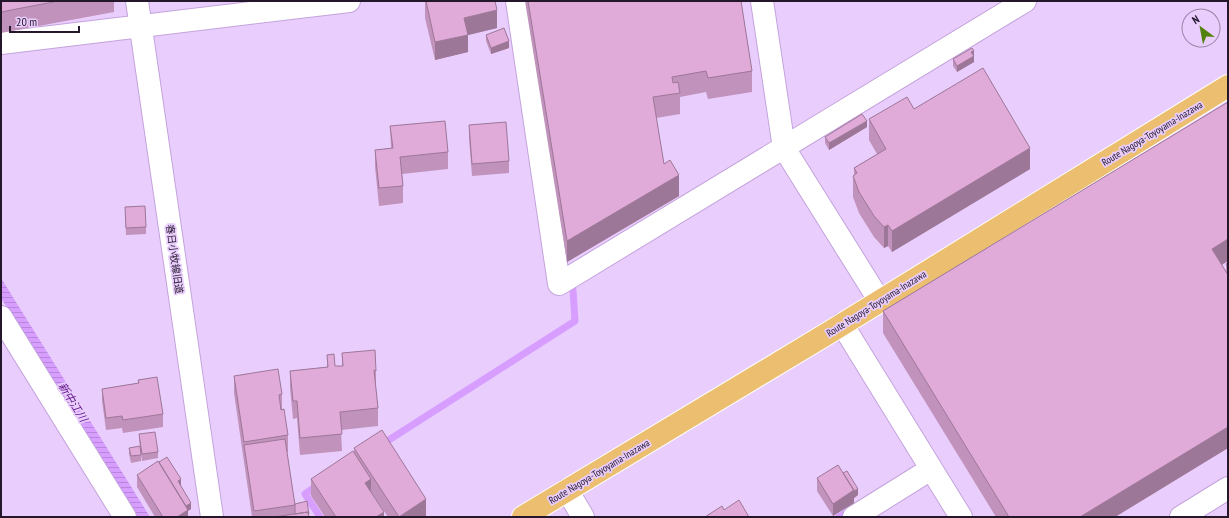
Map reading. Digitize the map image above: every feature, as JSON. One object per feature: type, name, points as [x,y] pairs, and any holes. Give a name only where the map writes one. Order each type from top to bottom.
[{"type":"main road","name":"Route Nagoya-Toyoyama-Inazawa","points":[[524,517],[842,324],[1228,86]]},
{"type":"street","name":"春日小牧線旧道","points":[[137,1],[212,517]]},
{"type":"street","points":[[1,43],[349,1]]},
{"type":"street","points":[[517,1],[559,284],[1025,1]]},
{"type":"street","points":[[762,1],[784,148],[879,300]]},
{"type":"street","points":[[1,317],[125,517]]},
{"type":"street","points":[[842,324],[961,517]]},
{"type":"street","points":[[854,517],[931,469]]},
{"type":"street","points":[[1181,517],[1228,488]]},
{"type":"street","points":[[567,490],[583,517]]},
{"type":"water","name":"新中江川","points":[[1,278],[150,517],[138,517],[1,298]]},
{"type":"building","points":[[1,1],[58,1],[1,12]]},
{"type":"building","points":[[426,1],[495,1],[497,10],[464,18],[468,35],[435,42]]},
{"type":"building","points":[[528,1],[741,1],[752,71],[708,78],[706,71],[672,77],[673,83],[678,82],[680,93],[653,97],[664,164],[670,160],[679,175],[567,241]]},
{"type":"building","points":[[504,28],[509,41],[491,48],[486,35]]},
{"type":"building","points":[[972,48],[974,51],[971,52],[974,56],[957,66],[953,59]]},
{"type":"building","points":[[983,68],[1030,148],[892,231],[888,225],[884,227],[874,216],[859,192],[853,176],[857,173],[854,168],[886,149],[869,119],[907,97],[914,109]]},
{"type":"building","points":[[1228,102],[1228,239],[1212,249],[1228,275],[1228,427],[1080,517],[1009,517],[883,311]]},
{"type":"building","points":[[862,114],[867,121],[829,143],[825,137]]},
{"type":"building","points":[[445,121],[448,152],[400,157],[403,186],[379,188],[375,150],[393,148],[390,126]]},
{"type":"building","points":[[506,122],[509,161],[472,164],[469,125]]},
{"type":"building","points":[[145,206],[146,227],[126,228],[125,207]]},
{"type":"building","points":[[375,350],[376,371],[374,370],[378,408],[340,412],[342,434],[300,438],[297,401],[293,401],[290,371],[328,367],[327,355],[334,354],[335,366],[343,366],[342,353]]},
{"type":"building","points":[[278,369],[282,394],[279,395],[281,410],[284,409],[288,435],[244,442],[234,376]]},
{"type":"building","points":[[157,377],[163,414],[123,420],[122,416],[106,418],[102,389],[139,383],[138,380]]},
{"type":"building","points":[[382,430],[426,499],[399,517],[354,448]]},
{"type":"building","points":[[155,432],[158,452],[142,454],[139,434]]},
{"type":"building","points":[[285,439],[295,505],[254,511],[244,445]]},
{"type":"building","points":[[140,446],[141,455],[131,456],[129,448]]},
{"type":"building","points":[[353,451],[371,479],[365,483],[384,512],[376,517],[336,517],[311,479]]},
{"type":"building","points":[[167,457],[181,479],[178,481],[191,503],[186,506],[159,462]]},
{"type":"building","points":[[158,461],[188,510],[177,517],[163,517],[137,475]]},
{"type":"building","points":[[838,465],[854,490],[833,504],[817,478]]},
{"type":"building","points":[[847,471],[858,489],[854,491],[843,473]]},
{"type":"building","points":[[739,500],[749,517],[705,517],[722,506],[724,510]]},
{"type":"building","points":[[307,501],[309,514],[308,512],[295,514],[295,504]]},
{"type":"building","points":[[308,512],[309,517],[274,517]]},
{"type":"waterway","points":[[381,445],[575,321],[573,290]]},
{"type":"waterway","points":[[318,485],[305,494],[320,517]]},
{"type":"waterway","points":[[839,517],[851,510]]}]
